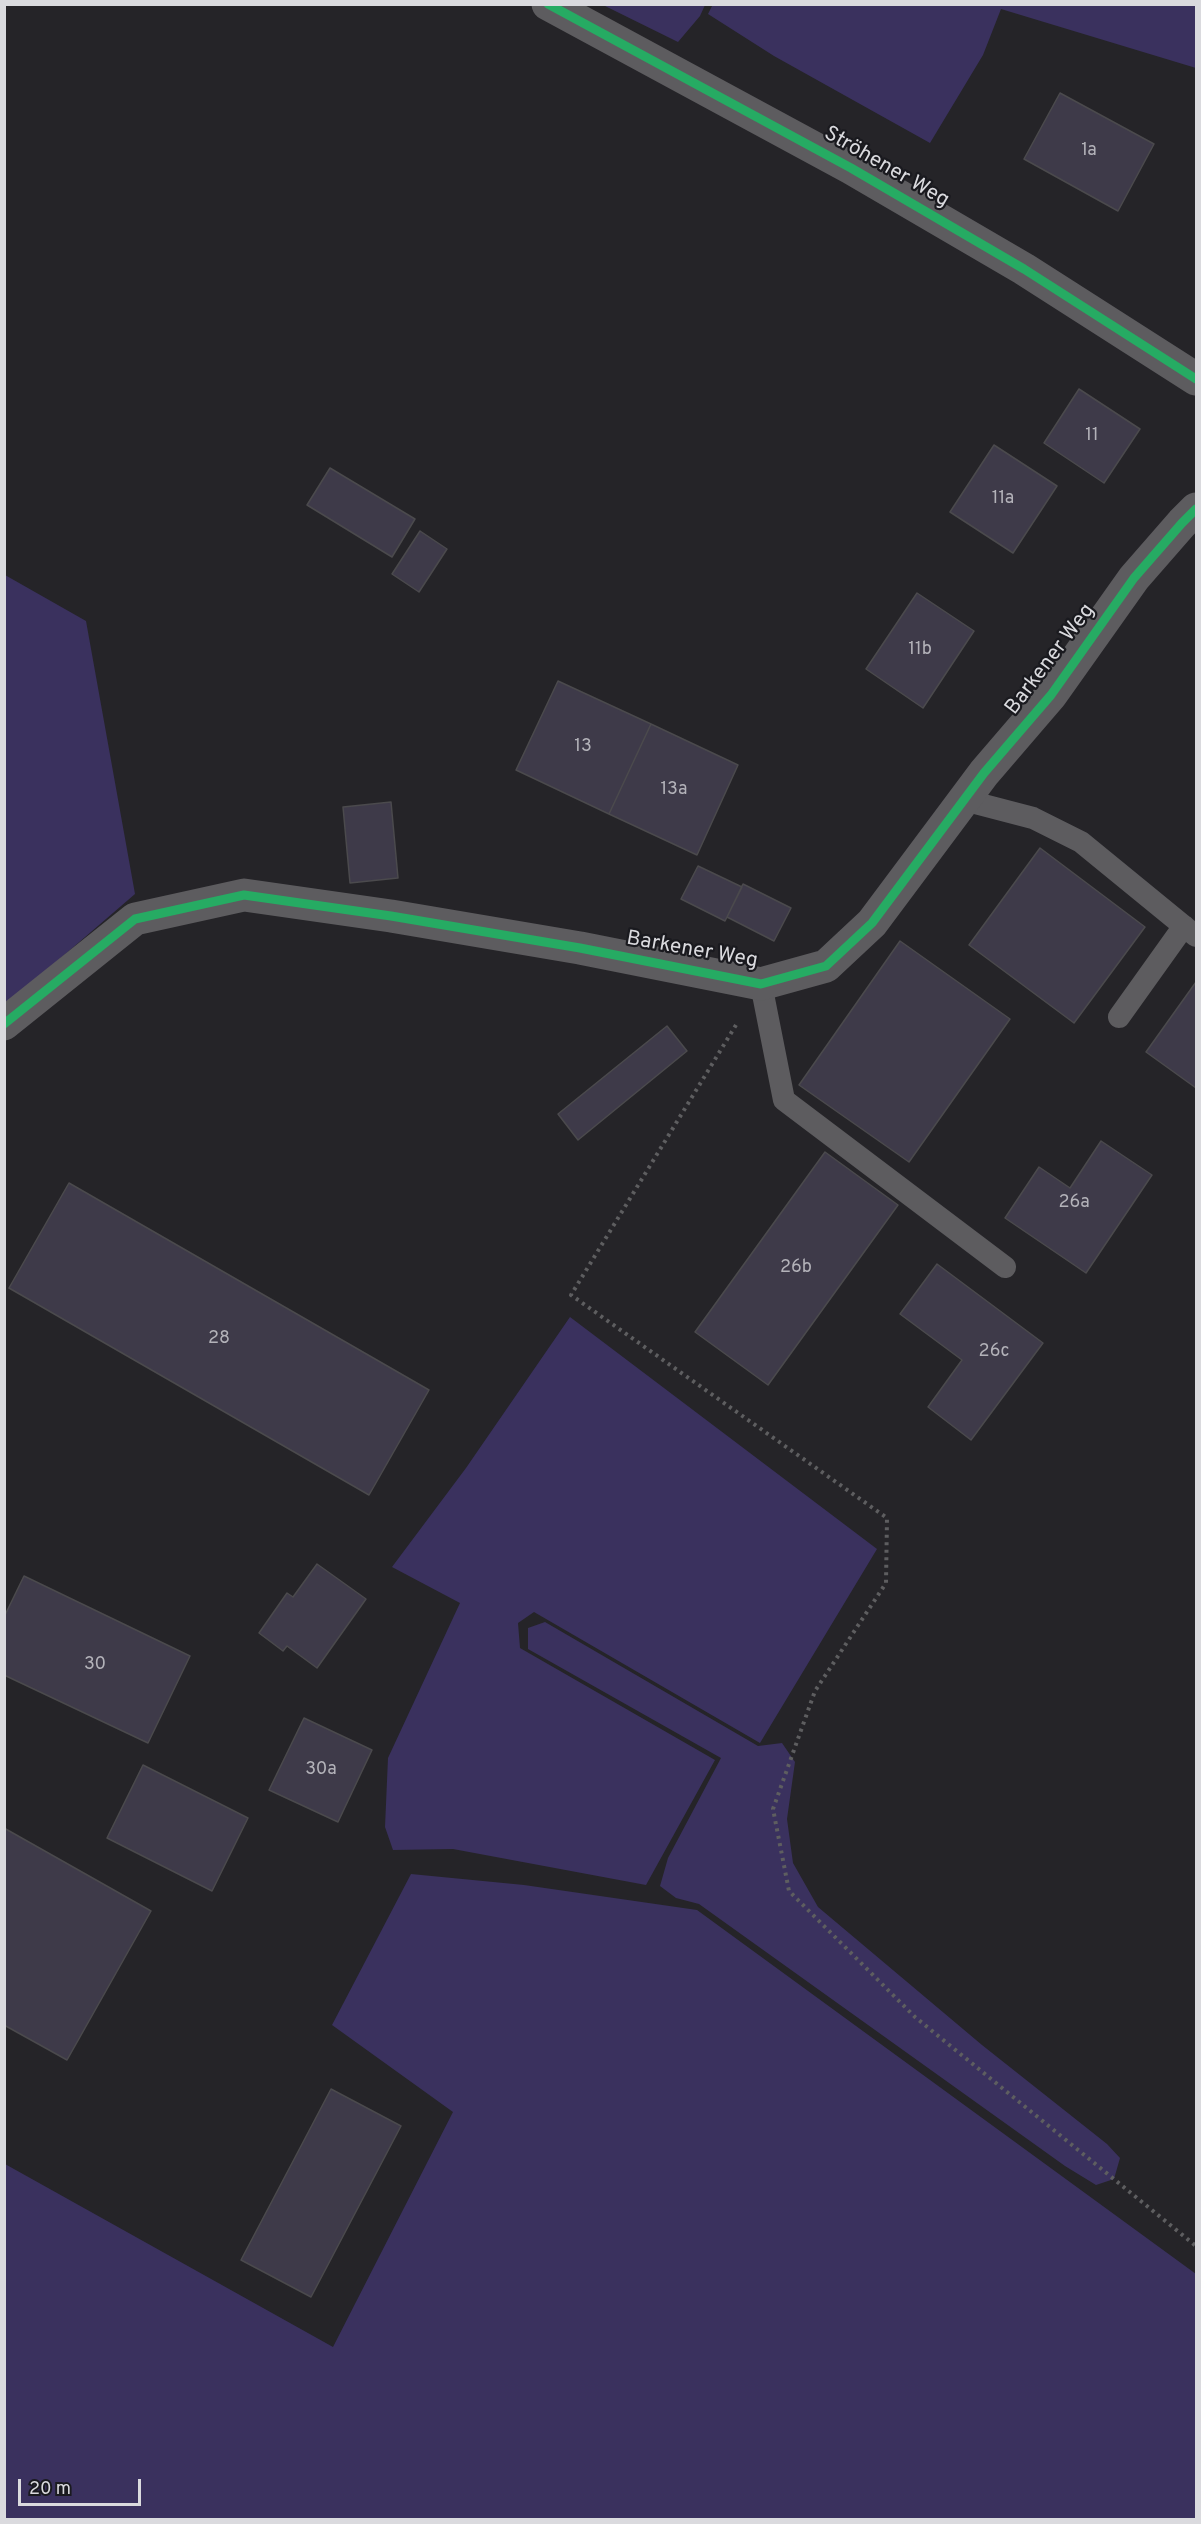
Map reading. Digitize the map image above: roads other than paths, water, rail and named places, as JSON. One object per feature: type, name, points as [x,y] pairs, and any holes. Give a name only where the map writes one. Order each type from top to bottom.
[{"type":"street","name":"Ströhener Weg","points":[[548,4],[851,168],[1024,269],[1197,379]]},
{"type":"street","name":"Barkener Weg","points":[[4,1024],[135,919],[244,896],[391,916],[568,946],[761,984],[826,966],[872,923],[984,773],[1051,695],[1134,578],[1197,509]]},
{"type":"lane","points":[[964,800],[1033,818],[1082,842],[1190,931],[1119,1017]]},
{"type":"lane","points":[[761,984],[784,1100],[1005,1267]]}]
